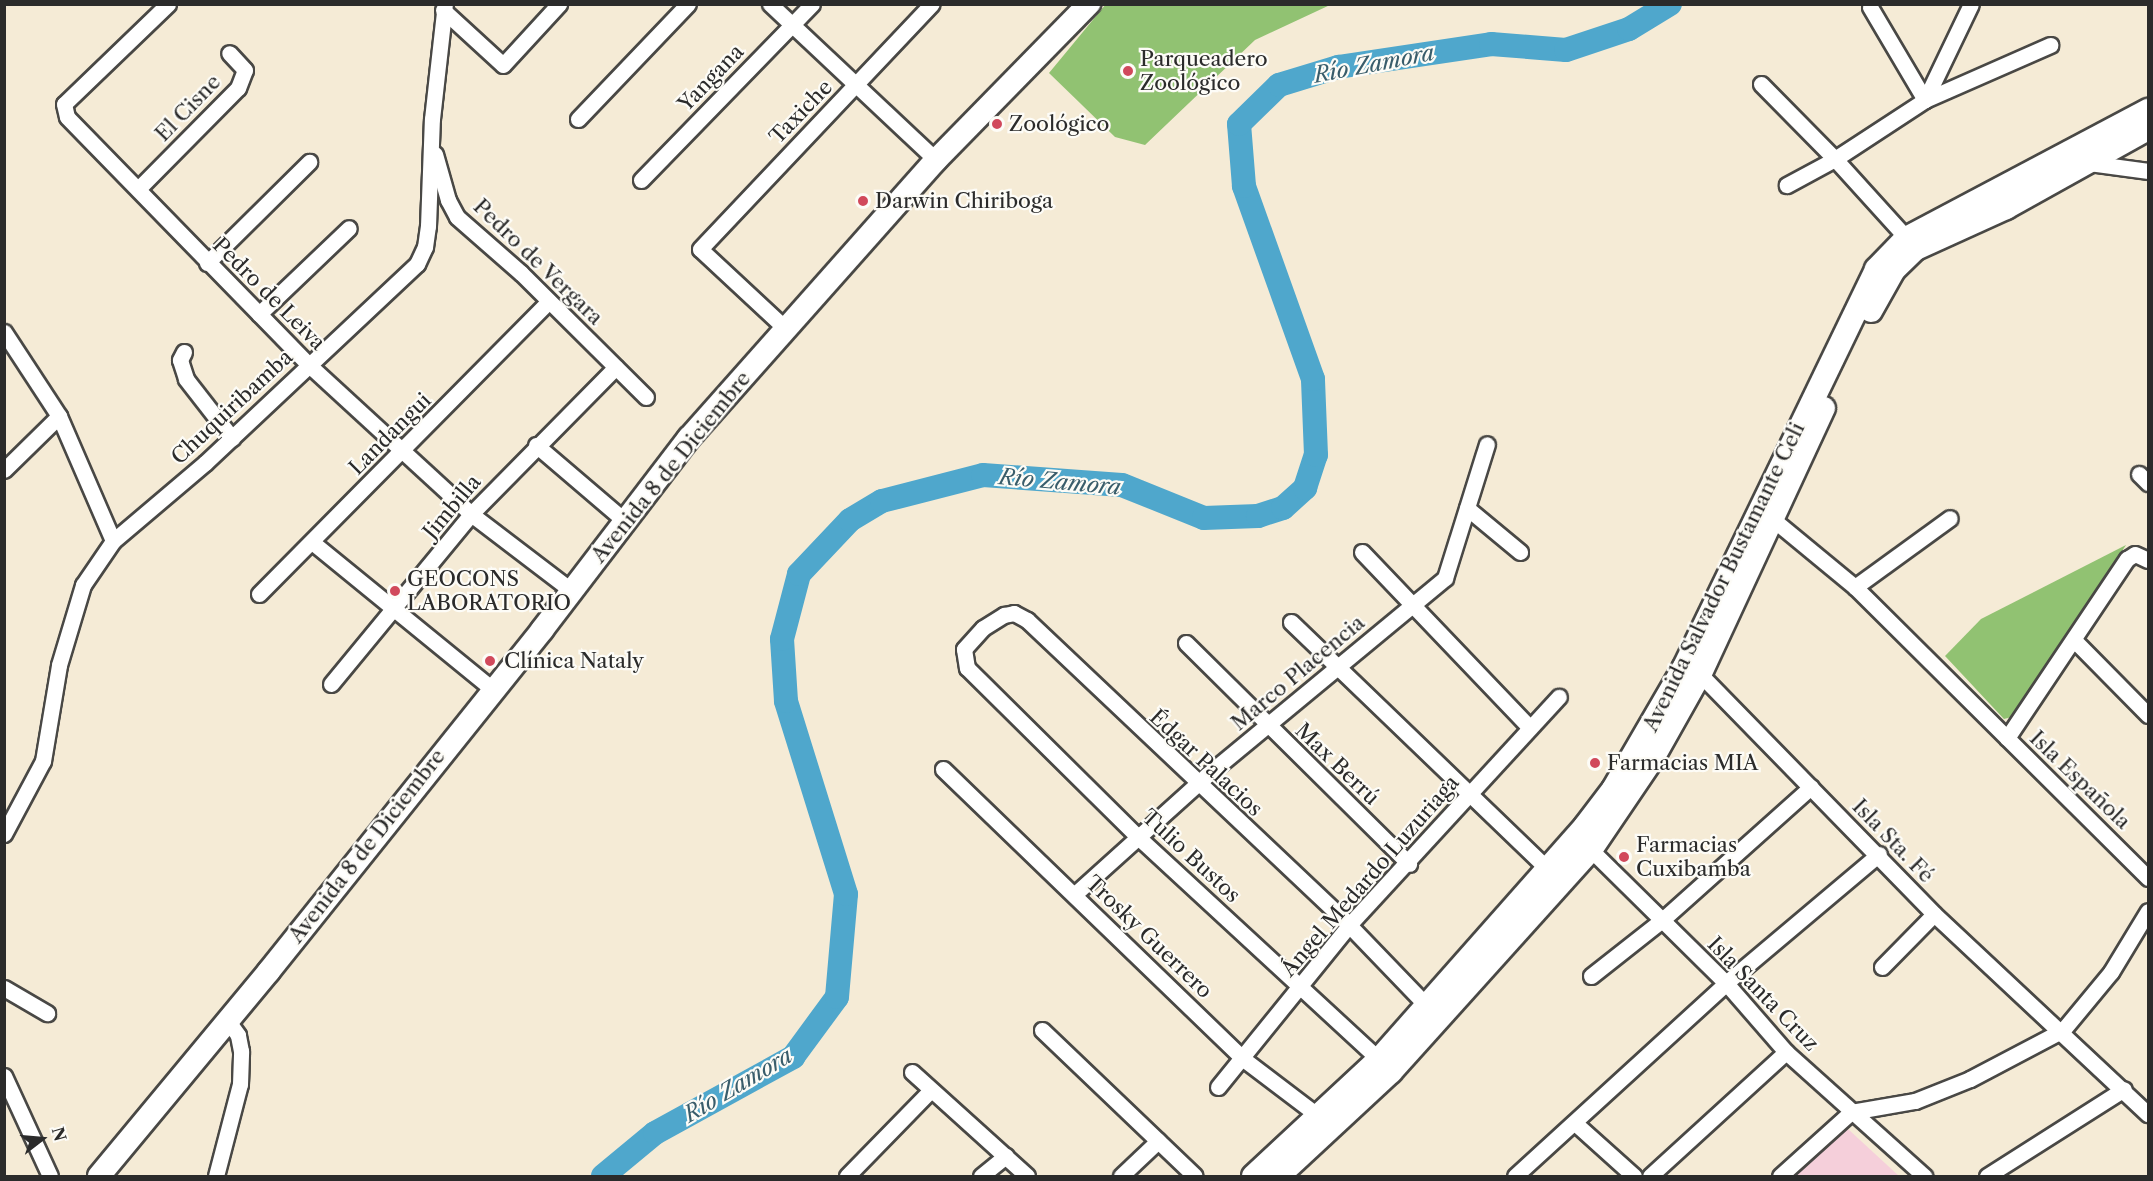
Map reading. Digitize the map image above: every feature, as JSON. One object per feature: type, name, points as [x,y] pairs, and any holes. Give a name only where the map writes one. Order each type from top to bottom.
[{"type":"main road","name":"Avenida 8 de Diciembre","points":[[99,1176],[228,1021],[572,591],[689,438],[936,160],[1089,4]]},
{"type":"main road","name":"Avenida Salvador Bustamante Celi","points":[[2002,198],[2148,110]]},
{"type":"main road","name":"Avenida Salvador Bustamante Celi","points":[[1385,1065],[1425,1004],[1584,843],[1652,760],[1876,269],[1911,243],[2002,198],[2090,163],[2148,129]]},
{"type":"main road","name":"Avenida Salvador Bustamante Celi","points":[[1693,668],[1775,521],[1850,349],[1911,243]]},
{"type":"main road","name":"Avenida Salvador Bustamante Celi","points":[[1253,1176],[1325,1121],[1385,1065],[1553,875]]},
{"type":"main road","name":"Avenida Salvador Bustamante Celi","points":[[1289,1173],[1325,1121]]},
{"type":"street","name":"Pedro de Leiva","points":[[168,4],[64,104],[63,110],[207,263],[308,364],[471,514],[572,591]]},
{"type":"street","points":[[444,7],[502,65],[559,4]]},
{"type":"street","points":[[578,119],[688,4]]},
{"type":"street","points":[[770,4],[936,160]]},
{"type":"street","name":"Yangana","points":[[641,180],[812,4]]},
{"type":"street","name":"Taxiche","points":[[786,328],[700,249],[932,4]]},
{"type":"street","points":[[1925,100],[1971,4]]},
{"type":"street","name":"Chuquiribamba","points":[[4,834],[43,762],[59,665],[83,585],[113,541],[231,438],[417,264],[426,247],[431,139],[444,7]]},
{"type":"street","points":[[1870,7],[1925,100]]},
{"type":"street","points":[[1787,185],[1835,159],[1925,100],[2050,45]]},
{"type":"street","name":"El Cisne","points":[[138,189],[238,88],[245,70],[230,53]]},
{"type":"street","points":[[1761,84],[1835,159],[1911,243]]},
{"type":"street","name":"Pedro de Vergara","points":[[431,139],[448,200],[457,218],[549,301],[646,397]]},
{"type":"street","points":[[207,263],[309,162]]},
{"type":"street","points":[[2090,163],[2148,171]]},
{"type":"street","points":[[259,314],[349,228]]},
{"type":"street","name":"Landangui","points":[[259,594],[549,301]]},
{"type":"street","points":[[4,332],[59,416],[113,541]]},
{"type":"street","points":[[184,352],[180,360],[186,379],[231,438]]},
{"type":"street","name":"Jimbilla","points":[[332,684],[394,612],[471,514],[536,445],[616,367]]},
{"type":"street","points":[[4,470],[59,416]]},
{"type":"street","name":"Marco Placencia","points":[[1075,894],[1137,836],[1445,578],[1487,444]]},
{"type":"street","points":[[536,445],[625,521]]},
{"type":"street","points":[[1467,508],[1520,552]]},
{"type":"street","points":[[1855,587],[1950,518]]},
{"type":"street","name":"Isla Española","points":[[1775,521],[1855,587],[2148,878]]},
{"type":"street","points":[[312,542],[394,612],[492,689]]},
{"type":"street","points":[[1362,552],[1411,606],[1529,727]]},
{"type":"street","points":[[2007,738],[2075,641],[2127,559],[2142,557]]},
{"type":"street","name":"Édgar Palacios","points":[[967,668],[964,649],[975,635],[994,620],[1014,613],[1027,620],[1198,785],[1349,925],[1425,1004]]},
{"type":"street","points":[[1291,622],[1341,666],[1468,796],[1553,875]]},
{"type":"street","points":[[2075,641],[2148,715]]},
{"type":"street","name":"Max Berrú","points":[[1186,643],[1409,864]]},
{"type":"street","name":"Tulio Bustos","points":[[967,668],[1137,836],[1385,1065]]},
{"type":"street","name":"Isla Sta. Fé","points":[[1693,668],[1879,855],[1934,914],[2063,1030],[2148,1114]]},
{"type":"street","name":"Ángel Medardo Luzuriaga","points":[[1218,1087],[1349,925],[1409,864],[1529,727],[1559,697]]},
{"type":"street","name":"Trosky Guerrero","points":[[943,769],[1075,894],[1242,1058],[1325,1121]]},
{"type":"street","points":[[1591,976],[1661,921],[1811,787]]},
{"type":"street","name":"Isla Santa Cruz","points":[[1584,843],[1726,983],[1786,1052],[1924,1176]]},
{"type":"street","points":[[1515,1176],[1576,1124],[1726,983],[1879,855]]},
{"type":"street","points":[[1780,1176],[1851,1112],[1915,1101],[1970,1079],[2063,1030],[2111,972],[2148,911]]},
{"type":"street","points":[[1882,967],[1934,914]]},
{"type":"street","points":[[4,988],[47,1013]]},
{"type":"street","points":[[216,1176],[240,1084],[241,1051],[238,1035],[228,1021]]},
{"type":"street","points":[[1042,1030],[1195,1176]]},
{"type":"street","points":[[1650,1176],[1786,1052]]},
{"type":"street","points":[[912,1072],[1028,1176]]},
{"type":"street","points":[[4,1076],[50,1176]]},
{"type":"street","points":[[1987,1176],[2124,1089]]},
{"type":"street","points":[[847,1176],[931,1090]]},
{"type":"street","points":[[1576,1124],[1634,1176]]},
{"type":"street","points":[[1121,1176],[1158,1141]]},
{"type":"street","points":[[981,1176],[1006,1156]]},
{"type":"shaded area","points":[[1848,1129],[1899,1176],[1795,1176]]},
{"type":"green space","points":[[1106,4],[1330,5],[1255,40],[1145,145],[1115,137],[1049,73]]},
{"type":"green space","points":[[2126,545],[2021,706],[2012,717],[2004,719],[1945,656],[1981,619]]},
{"type":"waterway","name":"Río Zamora","points":[[603,1176],[655,1133],[793,1057],[837,997],[846,894],[786,701],[782,639],[799,574],[850,520],[882,501],[983,475],[1122,485],[1204,518],[1258,516],[1283,508],[1305,488],[1316,455],[1313,379],[1244,186],[1239,124],[1279,85],[1338,67],[1491,44],[1566,50],[1629,29],[1670,4]]},
{"type":"place","name":"Parqueadero Zoológico","points":[[1128,71]]},
{"type":"place","name":"Zoológico","points":[[997,124]]},
{"type":"place","name":"Darwin Chiriboga","points":[[863,201]]},
{"type":"place","name":"GEOCONS LABORATORIO","points":[[395,591]]},
{"type":"place","name":"Clínica Nataly","points":[[490,661]]},
{"type":"place","name":"Farmacias MIA","points":[[1595,763]]},
{"type":"place","name":"Farmacias Cuxibamba","points":[[1624,857]]}]
